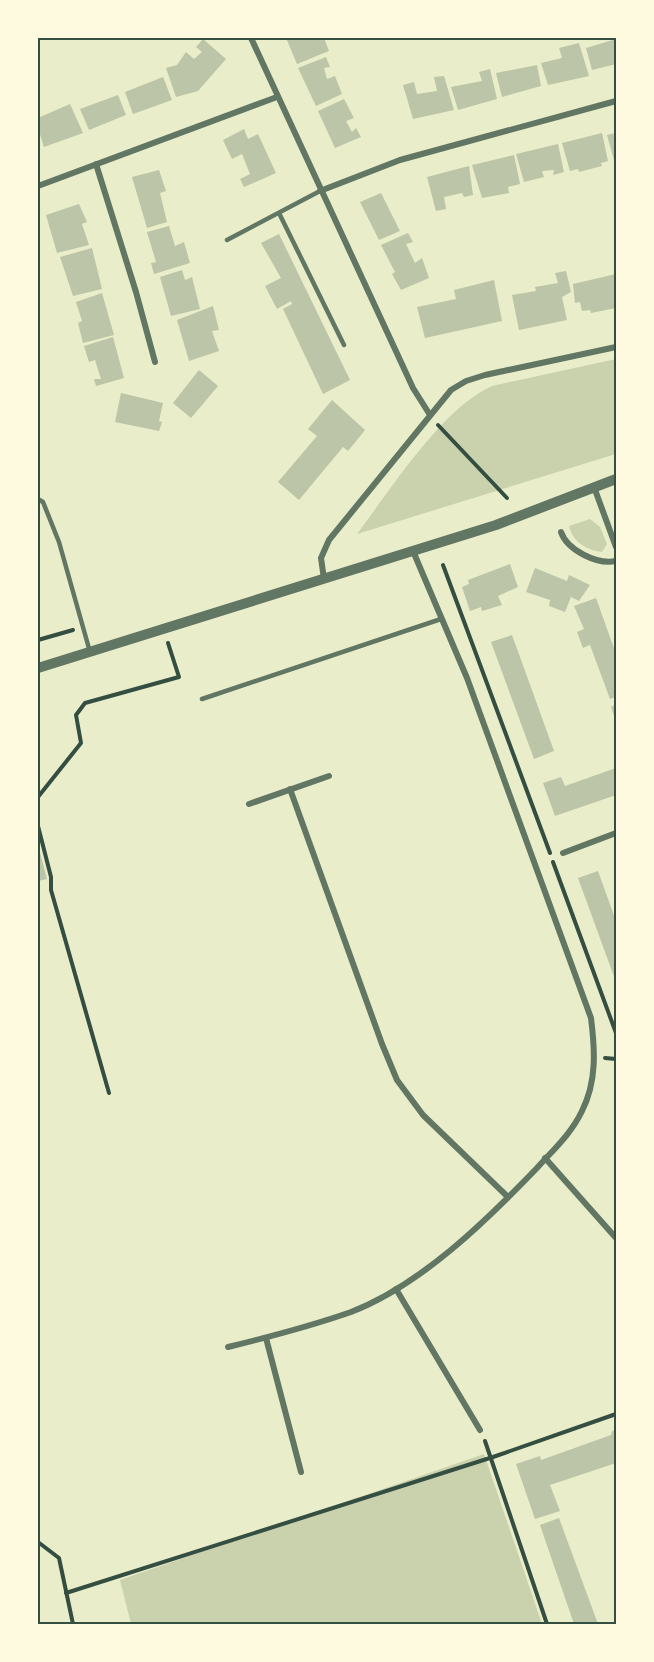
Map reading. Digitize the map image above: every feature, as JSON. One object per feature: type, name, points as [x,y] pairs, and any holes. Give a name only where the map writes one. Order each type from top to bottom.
[{"type":"street","points":[[251,38],[413,388],[430,415]]},
{"type":"street","points":[[38,186],[277,97]]},
{"type":"street","points":[[320,191],[400,160],[616,101]]},
{"type":"street","points":[[96,164],[155,362]]},
{"type":"street","points":[[324,579],[321,558],[329,540],[451,390],[466,381],[616,347]]},
{"type":"street","points":[[38,668],[496,525],[616,479]]},
{"type":"street","points":[[594,487],[616,547]]},
{"type":"street","points":[[561,532],[564,540],[577,550],[603,562],[616,561]]},
{"type":"street","points":[[228,1347],[266,1338],[352,1311],[396,1289],[453,1248],[565,1140],[583,1110],[593,1078],[594,1049],[591,1018],[467,678],[413,550]]},
{"type":"street","points":[[249,804],[329,776]]},
{"type":"street","points":[[290,789],[397,1080],[423,1115],[508,1197]]},
{"type":"street","points":[[563,853],[616,833]]},
{"type":"street","points":[[545,1158],[616,1238]]},
{"type":"street","points":[[396,1289],[480,1430]]},
{"type":"street","points":[[266,1338],[301,1472]]},
{"type":"lane","points":[[227,240],[320,191]]},
{"type":"lane","points":[[279,213],[344,345]]},
{"type":"lane","points":[[38,499],[43,502],[59,542],[90,652]]},
{"type":"lane","points":[[202,699],[441,619]]},
{"type":"path","points":[[430,415],[507,498]]},
{"type":"path","points":[[443,565],[616,1034]]},
{"type":"path","points":[[38,640],[82,628]]},
{"type":"path","points":[[38,796],[81,742],[76,715],[85,703],[178,677],[164,629]]},
{"type":"path","points":[[38,826],[51,877],[51,890],[109,1093]]},
{"type":"path","points":[[66,1593],[493,1457],[616,1414]]},
{"type":"path","points":[[480,1430],[493,1457],[547,1624]]},
{"type":"path","points":[[38,1542],[59,1558],[73,1624]]},
{"type":"green space","points":[[616,359],[616,454],[357,534],[418,451],[455,412],[473,397],[492,386]]},
{"type":"green space","points":[[590,519],[600,527],[607,544],[602,552],[581,544],[571,532],[569,526]]},
{"type":"green space","points":[[484,1454],[542,1624],[131,1624],[120,1580]]},
{"type":"building","points":[[286,38],[324,38],[329,51],[297,64]]},
{"type":"building","points":[[203,39],[226,59],[198,91],[176,97],[166,68],[177,65],[186,52],[194,59],[202,52],[196,47]]},
{"type":"building","points":[[616,39],[616,64],[592,70],[586,48]]},
{"type":"building","points":[[579,43],[589,76],[548,85],[541,63],[562,58],[559,48]]},
{"type":"building","points":[[326,57],[330,67],[324,68],[327,79],[335,76],[342,94],[316,106],[298,68]]},
{"type":"building","points":[[537,65],[541,86],[502,97],[496,73]]},
{"type":"building","points":[[490,69],[497,99],[458,110],[451,87],[482,81],[479,72]]},
{"type":"building","points":[[444,76],[454,110],[413,119],[403,85],[414,82],[417,94],[437,91],[434,77]]},
{"type":"building","points":[[163,77],[172,100],[133,114],[125,92]]},
{"type":"building","points":[[118,95],[126,115],[89,130],[80,109]]},
{"type":"building","points":[[344,99],[354,118],[346,121],[352,132],[356,128],[361,137],[335,148],[318,111]]},
{"type":"building","points":[[70,104],[83,133],[44,147],[38,128],[38,118]]},
{"type":"building","points":[[244,129],[248,139],[258,134],[276,173],[244,187],[240,179],[250,174],[242,154],[232,159],[223,140]]},
{"type":"building","points":[[602,133],[608,161],[601,163],[602,166],[579,172],[578,169],[570,171],[562,143]]},
{"type":"building","points":[[616,133],[616,164],[615,164],[607,135]]},
{"type":"building","points":[[558,144],[564,172],[553,175],[554,170],[542,171],[544,177],[524,182],[516,154]]},
{"type":"building","points":[[514,155],[520,184],[508,187],[509,193],[482,198],[472,165]]},
{"type":"building","points":[[469,166],[473,195],[464,197],[462,193],[444,197],[446,209],[436,211],[427,177]]},
{"type":"building","points":[[159,170],[166,191],[160,193],[167,222],[147,228],[132,177]]},
{"type":"building","points":[[381,193],[400,231],[379,240],[360,202]]},
{"type":"building","points":[[79,204],[87,222],[82,224],[89,245],[57,253],[46,215]]},
{"type":"building","points":[[169,226],[175,246],[184,242],[190,263],[154,274],[151,263],[156,262],[147,232]]},
{"type":"building","points":[[408,233],[413,242],[406,244],[415,263],[422,258],[429,278],[401,290],[392,274],[395,272],[381,245]]},
{"type":"building","points":[[279,234],[350,380],[323,394],[283,309],[292,304],[291,301],[277,309],[265,286],[281,278],[261,243]]},
{"type":"building","points":[[92,248],[102,289],[73,296],[60,257]]},
{"type":"building","points":[[182,270],[185,280],[192,277],[200,309],[171,316],[160,277]]},
{"type":"building","points":[[566,271],[571,292],[562,297],[567,320],[519,330],[512,295],[536,291],[535,287],[558,283],[555,273]]},
{"type":"building","points":[[616,274],[616,308],[591,313],[590,310],[582,311],[580,302],[575,303],[573,284]]},
{"type":"building","points":[[494,280],[502,321],[425,338],[417,307],[456,299],[454,290]]},
{"type":"building","points":[[102,293],[114,335],[83,343],[78,323],[82,321],[76,302]]},
{"type":"building","points":[[213,306],[219,330],[212,331],[219,351],[189,361],[177,320]]},
{"type":"building","points":[[113,337],[124,378],[96,386],[94,379],[101,379],[95,360],[89,362],[84,346]]},
{"type":"building","points":[[199,370],[218,386],[191,418],[173,403]]},
{"type":"building","points":[[121,393],[163,403],[159,431],[115,422]]},
{"type":"building","points":[[332,400],[365,430],[348,451],[343,447],[299,500],[278,482],[317,436],[308,429]]},
{"type":"building","points":[[510,564],[518,587],[498,596],[502,605],[482,611],[481,607],[470,611],[462,587],[469,584],[468,580]]},
{"type":"building","points":[[535,568],[567,581],[569,575],[590,585],[579,601],[571,597],[565,612],[549,606],[550,600],[526,592]]},
{"type":"building","points":[[596,598],[616,654],[616,697],[610,699],[590,645],[583,648],[577,632],[584,629],[574,606]]},
{"type":"building","points":[[512,635],[554,751],[534,759],[491,642]]},
{"type":"building","points":[[616,704],[616,722],[611,707]]},
{"type":"building","points":[[616,768],[616,795],[555,816],[543,783],[561,777],[565,786]]},
{"type":"building","points":[[38,845],[47,879],[38,881]]},
{"type":"building","points":[[598,871],[616,921],[616,982],[578,878]]},
{"type":"building","points":[[616,1430],[616,1463],[550,1485],[560,1511],[535,1519],[516,1464],[540,1456],[541,1460],[611,1435],[612,1431]]},
{"type":"building","points":[[559,1518],[598,1624],[574,1624],[540,1525]]}]
